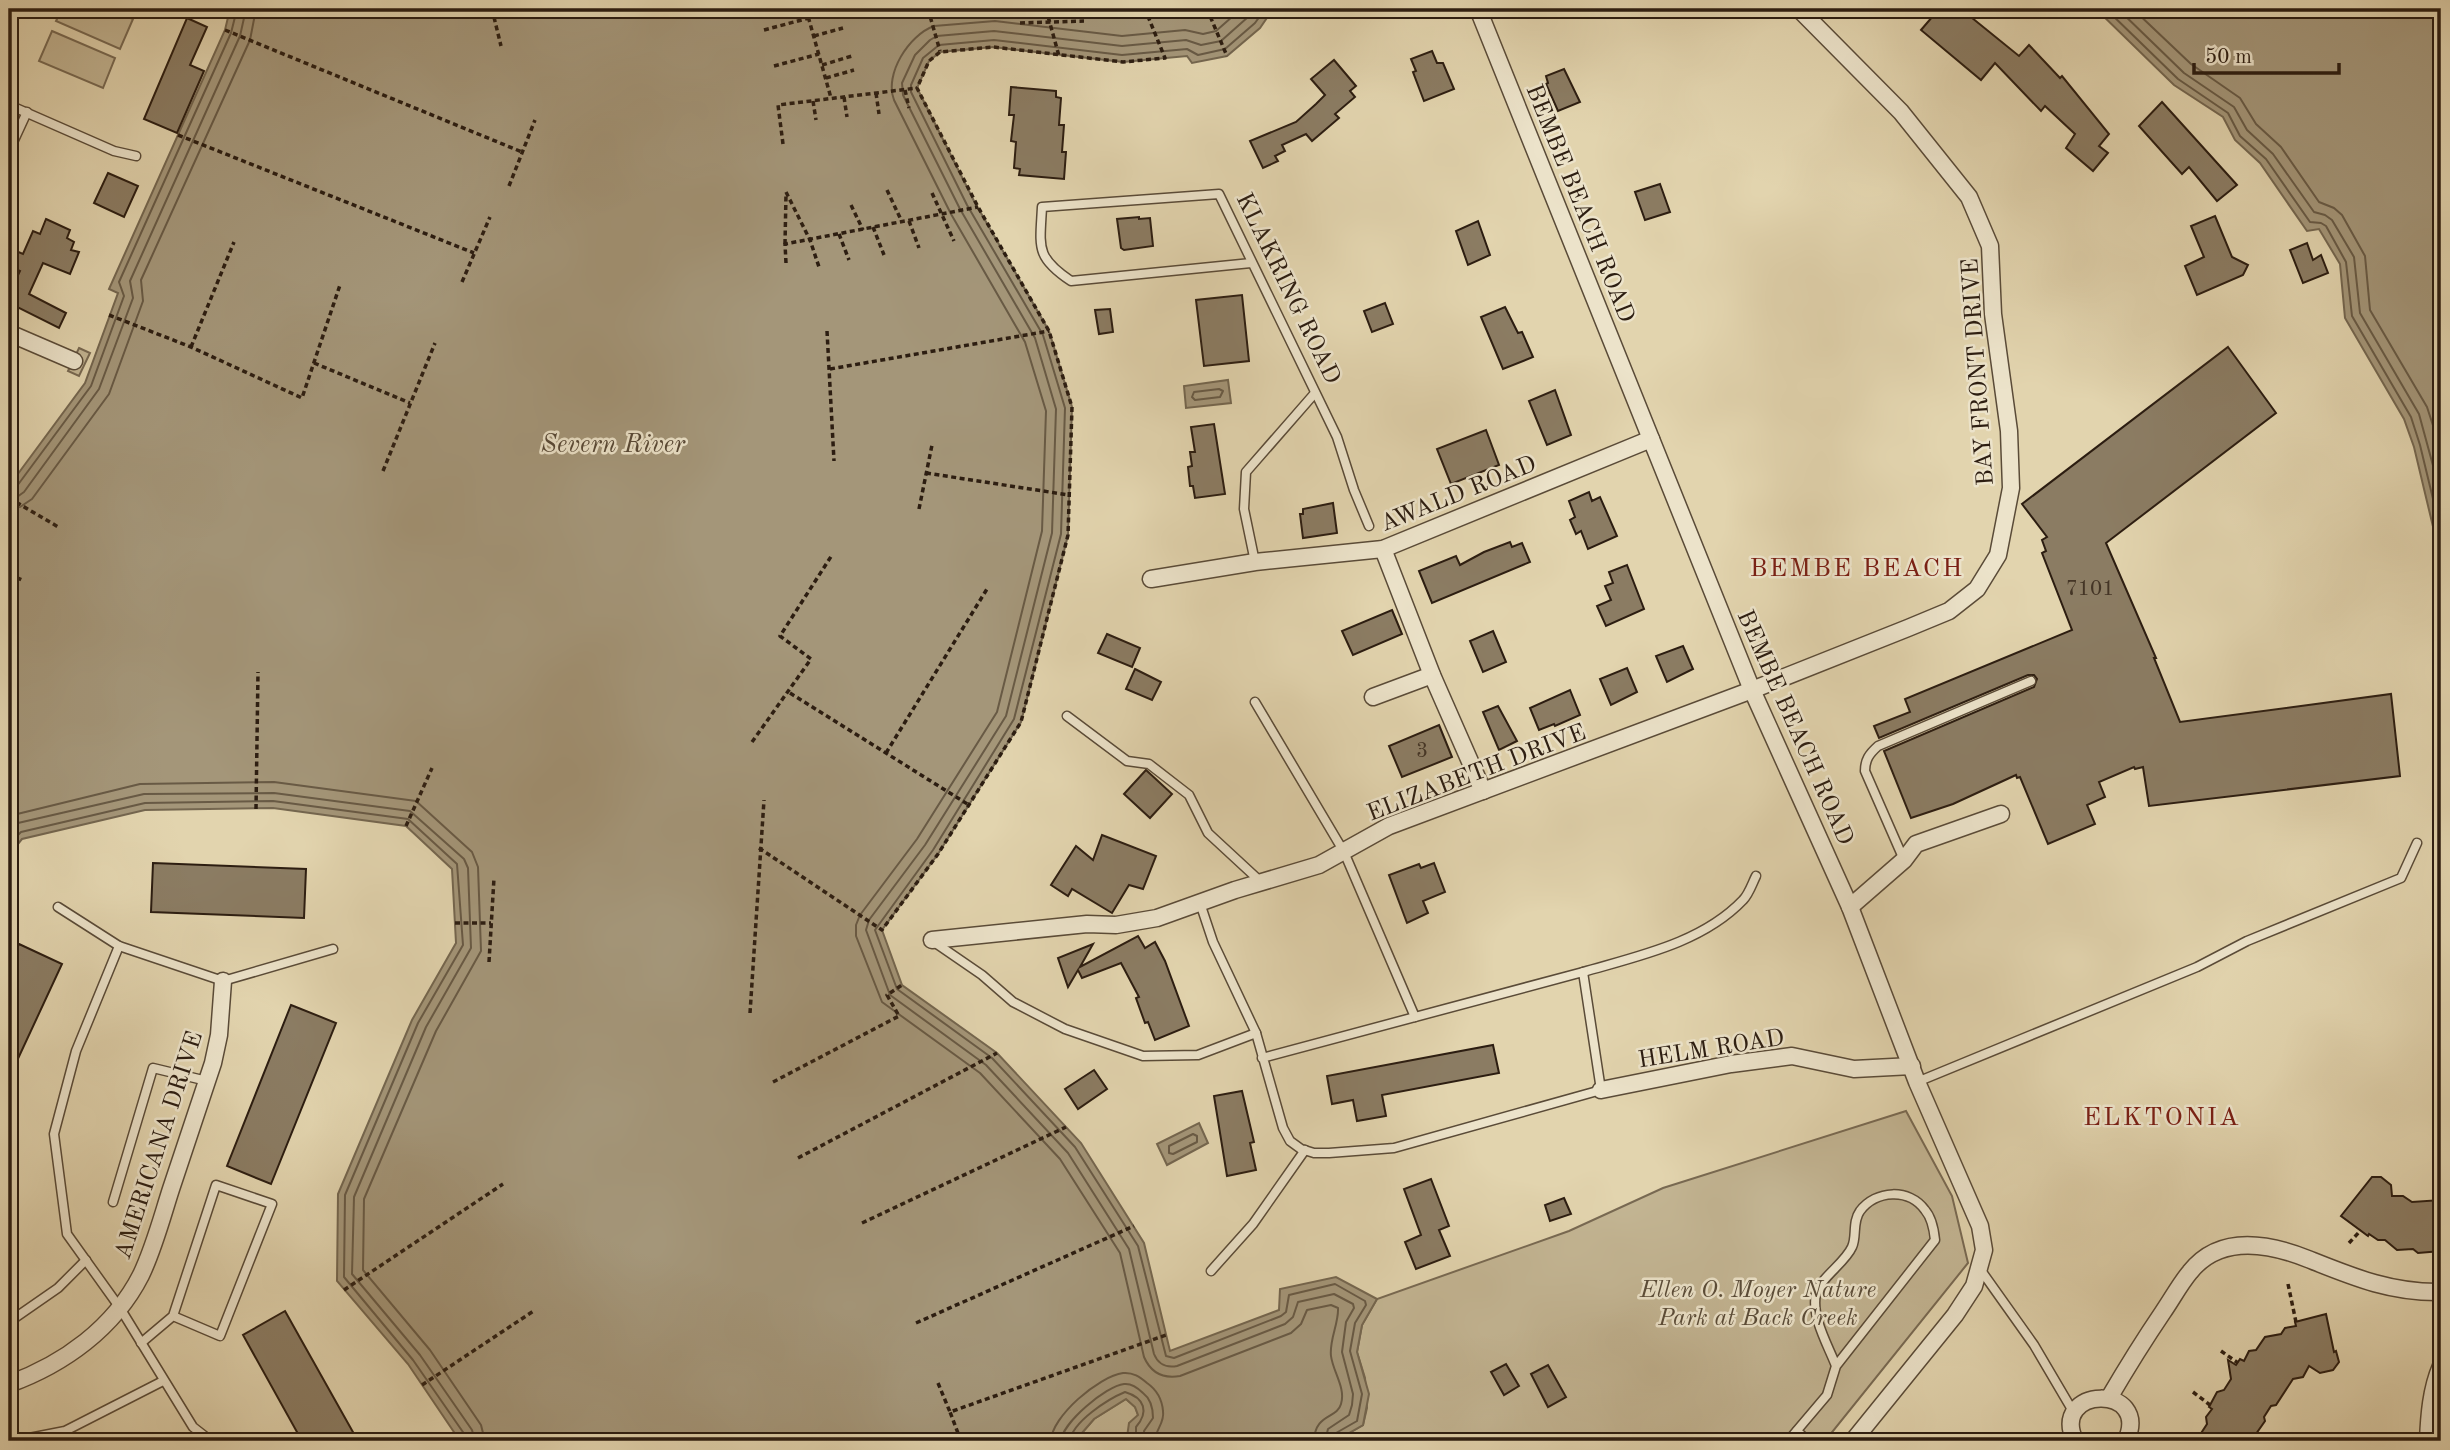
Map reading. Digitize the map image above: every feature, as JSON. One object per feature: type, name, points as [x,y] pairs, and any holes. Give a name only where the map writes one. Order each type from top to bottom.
[{"type":"street","name":"BEMBE BEACH ROAD","points":[[1478,9],[1752,690],[1850,907],[1917,1082],[1980,1226],[1984,1250],[1980,1269]]},
{"type":"street","name":"BAY FRONT DRIVE","points":[[1752,690],[1949,611],[1977,589],[1998,555],[2011,488],[2009,431],[1993,314],[1990,246],[1969,197],[1901,112],[1800,9]]},
{"type":"street","points":[[9,333],[74,361]]},
{"type":"street","name":"AWALD ROAD","points":[[1151,579],[1255,562],[1384,549],[1651,439]]},
{"type":"street","points":[[1384,549],[1432,675],[1483,791]]},
{"type":"street","points":[[1373,697],[1432,675]]},
{"type":"street","name":"ELIZABETH DRIVE","points":[[932,940],[1075,925],[1116,925],[1157,918],[1319,865],[1389,826],[1752,690]]},
{"type":"street","points":[[1850,907],[1904,860],[1916,844],[2001,814]]},
{"type":"street","name":"AMERICANA DRIVE","points":[[9,1384],[33,1376],[97,1334],[120,1308],[145,1264],[207,1081],[219,1035],[223,981]]},
{"type":"street","name":"HELM ROAD","points":[[1601,1090],[1731,1064],[1792,1056],[1854,1069],[1912,1066]]},
{"type":"street","points":[[2109,1398],[2132,1357],[2190,1271],[2214,1252],[2231,1246],[2248,1244],[2272,1247],[2370,1284],[2402,1290],[2441,1292]]},
{"type":"street","points":[[1853,1441],[1955,1314],[1974,1286],[1980,1269]]},
{"type":"street","points":[[2428,1441],[2429,1416],[2441,1366]]},
{"type":"street","points":[[2075,1441],[2071,1423],[2074,1413],[2083,1403],[2096,1398],[2109,1398],[2122,1405],[2129,1418],[2130,1432],[2126,1441]]},
{"type":"lane","points":[[9,105],[114,151],[136,156]]},
{"type":"lane","points":[[9,151],[27,113]]},
{"type":"lane","name":"KLAKRING ROAD","points":[[1251,263],[1071,281],[1052,269],[1040,249],[1042,207],[1219,194],[1337,437],[1369,526]]},
{"type":"lane","points":[[1255,562],[1244,509],[1246,472],[1315,393]]},
{"type":"lane","points":[[1904,860],[1865,771],[1865,762],[1871,753],[1878,746],[2031,681]]},
{"type":"lane","points":[[1255,702],[1344,852],[1415,1017]]},
{"type":"lane","points":[[1067,716],[1127,761],[1149,764],[1189,795],[1208,833],[1261,882]]},
{"type":"lane","points":[[1917,1082],[2197,967],[2247,941],[2401,878],[2417,843]]},
{"type":"lane","points":[[1262,1058],[1650,952],[1692,936],[1718,920],[1745,898],[1756,876]]},
{"type":"lane","points":[[1200,903],[1213,942],[1256,1033],[1283,1128],[1290,1141],[1305,1150],[1329,1153],[1394,1148],[1601,1090],[1583,972]]},
{"type":"lane","points":[[58,907],[119,946],[223,981],[333,949]]},
{"type":"lane","points":[[932,940],[982,975],[1013,1002],[1065,1029],[1143,1056],[1198,1055],[1256,1033]]},
{"type":"lane","points":[[119,946],[76,1051],[54,1134],[67,1234],[120,1308],[193,1427],[211,1441]]},
{"type":"lane","points":[[113,1202],[153,1068],[207,1081]]},
{"type":"lane","points":[[1211,1271],[1253,1224],[1305,1150]]},
{"type":"lane","points":[[141,1343],[173,1316],[216,1185],[272,1204],[220,1336],[173,1316]]},
{"type":"lane","points":[[1788,1441],[1827,1395],[1836,1366],[1935,1240],[1933,1225],[1925,1209],[1910,1198],[1894,1193],[1875,1198],[1859,1212],[1854,1228],[1853,1246],[1816,1292],[1815,1309],[1836,1366]]},
{"type":"lane","points":[[9,1322],[58,1288],[71,1272],[86,1260]]},
{"type":"lane","points":[[1980,1269],[2034,1345],[2074,1413]]},
{"type":"lane","points":[[13,1441],[65,1431],[163,1381]]},
{"type":"lane","points":[[1797,1431],[1808,1441]]},
{"type":"path","points":[[492,9],[501,46]]},
{"type":"path","points":[[806,9],[831,99]]},
{"type":"path","points":[[928,9],[940,52]]},
{"type":"path","points":[[1046,9],[1059,56]]},
{"type":"path","points":[[917,88],[929,61],[940,52],[993,47],[1123,62],[1166,58],[1145,9]]},
{"type":"path","points":[[1208,9],[1227,56]]},
{"type":"path","points":[[764,30],[809,18]]},
{"type":"path","points":[[1020,23],[1084,21]]},
{"type":"path","points":[[814,36],[843,28]]},
{"type":"path","points":[[225,30],[522,152]]},
{"type":"path","points":[[774,66],[819,54]]},
{"type":"path","points":[[822,65],[852,56]]},
{"type":"path","points":[[826,78],[854,70]]},
{"type":"path","points":[[783,144],[778,105],[917,88]]},
{"type":"path","points":[[759,848],[882,930],[938,854],[1021,722],[1068,535],[1072,407],[1049,331],[978,207],[917,88]]},
{"type":"path","points":[[905,89],[909,108]]},
{"type":"path","points":[[876,93],[879,114]]},
{"type":"path","points":[[844,97],[847,117]]},
{"type":"path","points":[[813,101],[816,120]]},
{"type":"path","points":[[509,186],[535,120]]},
{"type":"path","points":[[178,135],[474,253]]},
{"type":"path","points":[[887,190],[902,222]]},
{"type":"path","points":[[786,263],[786,191],[810,240],[819,267]]},
{"type":"path","points":[[932,193],[954,242]]},
{"type":"path","points":[[851,205],[863,230]]},
{"type":"path","points":[[785,244],[978,207]]},
{"type":"path","points":[[462,282],[489,217]]},
{"type":"path","points":[[909,221],[919,248]]},
{"type":"path","points":[[873,228],[884,255]]},
{"type":"path","points":[[839,234],[849,260]]},
{"type":"path","points":[[191,348],[234,242]]},
{"type":"path","points":[[108,315],[191,348],[302,398],[340,285]]},
{"type":"path","points":[[827,331],[834,461]]},
{"type":"path","points":[[830,369],[1049,331]]},
{"type":"path","points":[[383,471],[435,343]]},
{"type":"path","points":[[314,363],[410,403]]},
{"type":"path","points":[[919,509],[932,445]]},
{"type":"path","points":[[926,473],[1069,495]]},
{"type":"path","points":[[9,498],[60,528]]},
{"type":"path","points":[[752,742],[811,659],[779,636],[832,555]]},
{"type":"path","points":[[9,574],[24,581]]},
{"type":"path","points":[[886,753],[987,589]]},
{"type":"path","points":[[9,614],[15,618]]},
{"type":"path","points":[[256,809],[258,672]]},
{"type":"path","points":[[790,694],[969,805]]},
{"type":"path","points":[[406,826],[432,768]]},
{"type":"path","points":[[750,1013],[764,800]]},
{"type":"path","points":[[489,962],[494,878]]},
{"type":"path","points":[[455,923],[491,923]]},
{"type":"path","points":[[773,1082],[899,1016],[887,995],[902,985]]},
{"type":"path","points":[[798,1158],[997,1053]]},
{"type":"path","points":[[862,1223],[1066,1127]]},
{"type":"path","points":[[344,1290],[503,1184]]},
{"type":"path","points":[[916,1323],[1133,1226]]},
{"type":"path","points":[[2349,1243],[2361,1230]]},
{"type":"path","points":[[2288,1284],[2296,1322]]},
{"type":"path","points":[[422,1385],[535,1310]]},
{"type":"path","points":[[950,1412],[1166,1335]]},
{"type":"path","points":[[2221,1351],[2238,1363]]},
{"type":"path","points":[[938,1382],[961,1441]]},
{"type":"path","points":[[2193,1392],[2210,1405]]},
{"type":"green space","points":[[62,9],[108,9],[133,19],[120,49],[56,21]]},
{"type":"green space","points":[[52,31],[115,58],[103,88],[39,61]]},
{"type":"green space","points":[[79,348],[90,353],[79,376],[68,371]]},
{"type":"green space","name":"Ellen O. Moyer Nature Park at Back Creek","points":[[1906,1111],[1952,1196],[1968,1263],[1825,1441],[1335,1441],[1363,1425],[1367,1408],[1365,1378],[1357,1352],[1362,1325],[1377,1299],[1569,1231],[1663,1188]]},
{"type":"green space","points":[[1126,1399],[1135,1407],[1138,1415],[1127,1436],[1132,1441],[1075,1441],[1094,1419]]},
{"type":"water","name":"Severn River","points":[[230,9],[1273,9],[1260,28],[1227,56],[1192,63],[1187,56],[1123,62],[993,47],[940,52],[929,61],[917,88],[974,201],[1049,331],[1072,407],[1068,535],[1021,722],[938,854],[882,930],[902,985],[997,1053],[1081,1143],[1144,1243],[1170,1351],[1279,1310],[1280,1289],[1336,1277],[1377,1299],[1362,1325],[1357,1352],[1369,1394],[1363,1425],[1335,1441],[1132,1441],[1127,1437],[1129,1423],[1138,1415],[1135,1407],[1126,1399],[1094,1419],[1075,1441],[460,1441],[408,1364],[337,1281],[338,1194],[412,1020],[456,943],[452,869],[406,826],[273,808],[145,810],[22,839],[9,855],[9,486],[85,383],[118,293],[109,289],[225,30]]},
{"type":"water","points":[[2096,9],[2441,9],[2441,551],[2404,419],[2345,318],[2340,264],[2319,229],[2307,231],[2260,163],[2235,140],[2223,117],[2174,85]]},
{"type":"water","points":[[1228,380],[1231,403],[1186,408],[1184,386]]},
{"type":"water","points":[[1199,1123],[1208,1143],[1167,1165],[1157,1144]]},
{"type":"building","points":[[1939,9],[1961,9],[2019,56],[2029,45],[2060,78],[2062,76],[2109,134],[2099,146],[2108,153],[2093,171],[2066,148],[2075,134],[2045,106],[2041,111],[1995,63],[1981,80],[1921,30]]},
{"type":"building","points":[[187,18],[207,27],[190,65],[204,71],[177,133],[144,119]]},
{"type":"building","points":[[1432,51],[1437,63],[1443,63],[1454,89],[1424,101],[1411,59]]},
{"type":"building","points":[[1334,60],[1356,86],[1350,91],[1355,97],[1335,114],[1339,118],[1312,141],[1306,134],[1282,145],[1285,151],[1275,156],[1278,161],[1263,168],[1250,141],[1296,122],[1316,104],[1325,95],[1311,79]]},
{"type":"building","points":[[1564,69],[1580,102],[1558,111],[1546,84],[1546,76]]},
{"type":"building","points":[[1011,87],[1056,91],[1056,97],[1061,98],[1059,125],[1064,125],[1062,152],[1066,152],[1064,179],[1019,175],[1020,169],[1014,168],[1016,142],[1011,141],[1014,115],[1009,115]]},
{"type":"building","points":[[2162,102],[2237,185],[2217,201],[2189,167],[2182,174],[2139,126]]},
{"type":"building","points":[[108,173],[138,186],[124,217],[94,203]]},
{"type":"building","points":[[1660,184],[1670,212],[1645,220],[1635,192]]},
{"type":"building","points":[[2215,216],[2232,257],[2248,265],[2243,275],[2197,295],[2185,266],[2204,257],[2191,226]]},
{"type":"building","points":[[1150,218],[1153,246],[1124,250],[1121,248],[1117,219]]},
{"type":"building","points":[[46,219],[70,230],[67,238],[74,242],[71,250],[79,252],[70,274],[43,263],[29,294],[66,313],[59,328],[9,303],[9,294],[20,271],[9,266],[9,248],[23,254],[33,231],[40,234]]},
{"type":"building","points":[[1478,221],[1490,255],[1468,265],[1456,231]]},
{"type":"building","points":[[2307,243],[2313,260],[2321,255],[2328,273],[2303,283],[2290,250]]},
{"type":"building","points":[[1242,295],[1249,361],[1204,366],[1196,300]]},
{"type":"building","points":[[1385,303],[1393,324],[1372,332],[1364,311]]},
{"type":"building","points":[[1505,307],[1518,333],[1522,332],[1533,357],[1503,369],[1481,317]]},
{"type":"building","points":[[1110,309],[1113,332],[1099,334],[1095,310]]},
{"type":"building","points":[[2228,347],[2276,413],[2106,543],[2156,658],[2180,722],[2391,694],[2400,776],[2149,806],[2143,767],[2134,767],[2099,782],[2105,797],[2087,805],[2095,824],[2048,844],[2020,777],[2017,778],[2016,775],[1953,804],[1911,818],[1884,751],[2034,687],[2037,679],[2034,675],[2028,675],[1879,738],[1874,726],[1910,712],[1905,699],[2072,630],[2042,553],[2046,551],[2042,540],[2047,537],[2022,504]]},
{"type":"building","points":[[1555,390],[1571,435],[1547,445],[1529,401]]},
{"type":"building","points":[[1214,424],[1225,494],[1195,498],[1193,486],[1190,486],[1188,467],[1192,466],[1190,452],[1195,452],[1191,427]]},
{"type":"building","points":[[1486,430],[1499,465],[1451,484],[1437,449]]},
{"type":"building","points":[[1589,492],[1592,501],[1600,497],[1617,536],[1588,549],[1581,531],[1576,534],[1570,520],[1575,517],[1569,501]]},
{"type":"building","points":[[1333,503],[1337,533],[1303,538],[1300,514],[1303,514],[1303,509]]},
{"type":"building","points":[[1510,542],[1512,547],[1522,543],[1530,562],[1432,603],[1419,571],[1456,556],[1460,565]]},
{"type":"building","points":[[1627,565],[1644,609],[1606,626],[1597,606],[1611,600],[1605,586],[1613,583],[1609,572]]},
{"type":"building","points":[[1392,610],[1402,634],[1353,655],[1342,631]]},
{"type":"building","points":[[1493,631],[1506,662],[1483,672],[1470,641]]},
{"type":"building","points":[[1107,634],[1140,648],[1132,667],[1098,653]]},
{"type":"building","points":[[1683,646],[1693,669],[1667,682],[1656,656]]},
{"type":"building","points":[[1627,668],[1637,692],[1611,705],[1600,679]]},
{"type":"building","points":[[1135,669],[1161,682],[1152,700],[1126,689]]},
{"type":"building","points":[[1570,690],[1580,715],[1539,730],[1530,708]]},
{"type":"building","points":[[1498,706],[1517,741],[1499,750],[1483,712]]},
{"type":"building","points":[[1439,725],[1452,757],[1402,777],[1389,746]]},
{"type":"building","points":[[1146,770],[1172,794],[1150,818],[1124,794]]},
{"type":"building","points":[[1102,835],[1156,856],[1143,889],[1129,885],[1112,913],[1072,889],[1068,896],[1051,885],[1076,846],[1093,860]]},
{"type":"building","points":[[153,863],[306,869],[304,918],[151,912]]},
{"type":"building","points":[[1434,863],[1445,892],[1423,901],[1428,913],[1407,923],[1389,875],[1419,864],[1421,868]]},
{"type":"building","points":[[1138,936],[1145,948],[1155,942],[1165,961],[1189,1026],[1155,1040],[1148,1022],[1145,1023],[1136,998],[1139,997],[1121,963],[1082,978],[1078,970],[1068,987],[1058,958],[1093,944],[1080,967]]},
{"type":"building","points":[[19,944],[62,964],[9,1078],[9,966]]},
{"type":"building","points":[[291,1005],[336,1023],[271,1184],[227,1166]]},
{"type":"building","points":[[1493,1045],[1499,1073],[1382,1095],[1386,1116],[1357,1121],[1353,1100],[1332,1104],[1327,1076]]},
{"type":"building","points":[[1094,1070],[1107,1089],[1078,1109],[1065,1089]]},
{"type":"building","points":[[1242,1091],[1254,1142],[1250,1143],[1256,1170],[1227,1176],[1214,1096]]},
{"type":"building","points":[[2372,1177],[2381,1177],[2391,1185],[2392,1196],[2403,1196],[2412,1202],[2441,1200],[2441,1251],[2418,1253],[2413,1249],[2397,1250],[2385,1240],[2378,1240],[2369,1234],[2368,1236],[2341,1216]]},
{"type":"building","points":[[1431,1179],[1449,1226],[1439,1230],[1450,1256],[1416,1269],[1405,1242],[1421,1235],[1404,1189]]},
{"type":"building","points":[[1564,1198],[1571,1214],[1550,1221],[1545,1205]]},
{"type":"building","points":[[285,1311],[358,1441],[302,1441],[243,1335]]},
{"type":"building","points":[[2326,1314],[2334,1352],[2336,1351],[2339,1362],[2333,1370],[2320,1373],[2309,1366],[2303,1377],[2293,1379],[2276,1405],[2271,1406],[2264,1417],[2265,1421],[2251,1441],[2196,1441],[2207,1424],[2206,1417],[2212,1409],[2209,1407],[2217,1392],[2224,1390],[2231,1379],[2228,1360],[2236,1365],[2240,1359],[2244,1361],[2249,1351],[2256,1350],[2265,1337],[2281,1334],[2285,1328],[2296,1326],[2295,1322]]},
{"type":"building","points":[[1506,1364],[1519,1386],[1504,1395],[1491,1372]]},
{"type":"building","points":[[1548,1365],[1566,1397],[1548,1407],[1531,1374]]},
{"type":"district","name":"BEMBE BEACH","points":[[1857,567]]},
{"type":"district","name":"ELKTONIA","points":[[2162,1116]]}]
